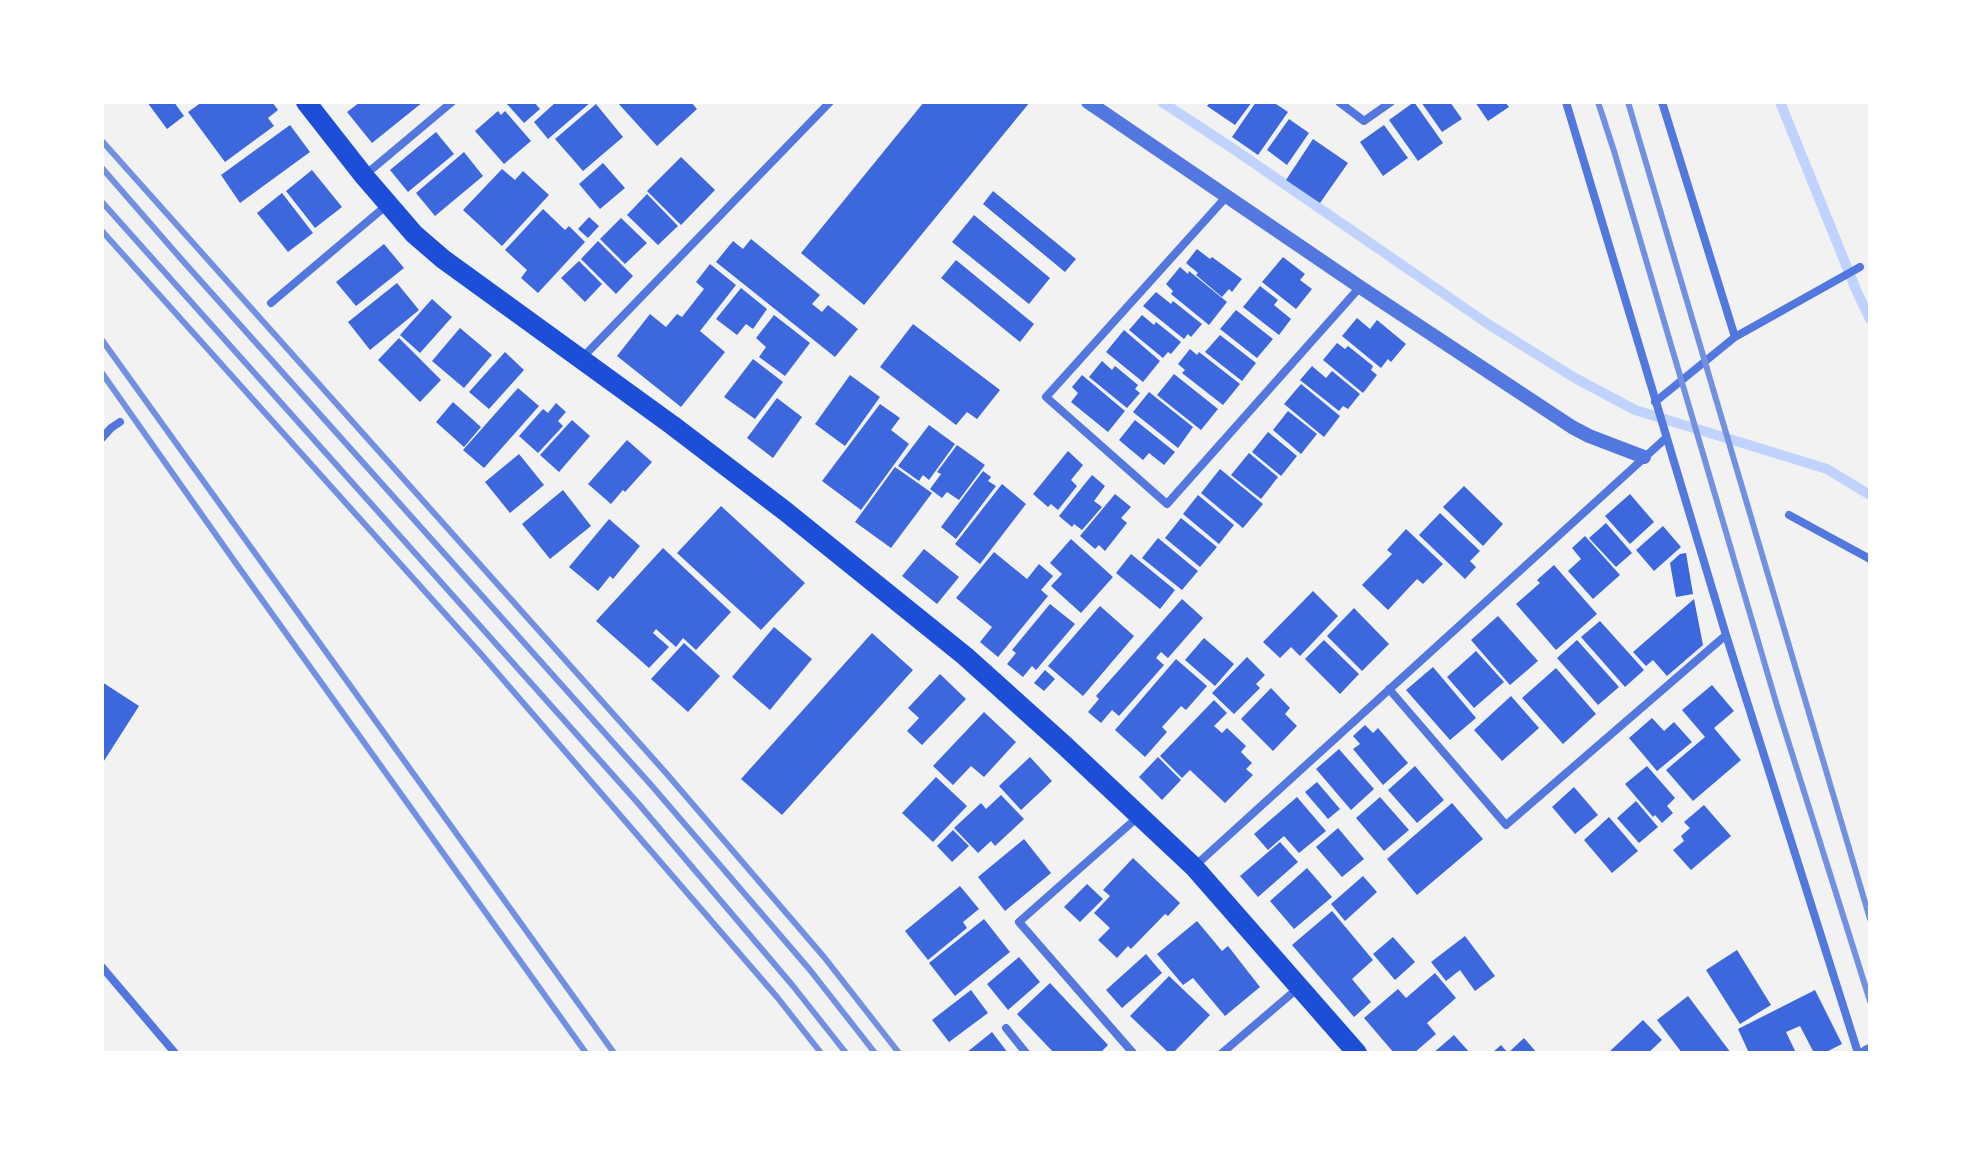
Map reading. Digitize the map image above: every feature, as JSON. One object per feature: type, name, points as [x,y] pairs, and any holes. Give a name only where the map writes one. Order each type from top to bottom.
[{"type":"main road","points":[[306,102],[414,234],[443,259],[785,511],[976,666],[1194,867],[1357,1053]]},
{"type":"street","points":[[364,176],[452,102]]},
{"type":"street","points":[[582,359],[830,102]]},
{"type":"street","points":[[1088,102],[1572,427],[1644,457]]},
{"type":"street","points":[[1339,102],[1364,121],[1391,102]]},
{"type":"street","points":[[1566,102],[1726,635],[1858,1053]]},
{"type":"street","points":[[1662,102],[1735,337]]},
{"type":"street","points":[[1227,196],[1046,397],[1167,504],[1360,287]]},
{"type":"street","points":[[271,303],[388,204]]},
{"type":"street","points":[[1655,402],[1735,337],[1860,267]]},
{"type":"street","points":[[102,438],[120,422]]},
{"type":"street","points":[[1194,867],[1666,438]]},
{"type":"street","points":[[1789,515],[1870,559]]},
{"type":"street","points":[[1389,689],[1506,825],[1726,635]]},
{"type":"street","points":[[1133,1053],[1019,922],[1140,816]]},
{"type":"street","points":[[102,967],[175,1053]]},
{"type":"street","points":[[1222,1053],[1300,986]]},
{"type":"street","points":[[1006,1028],[1026,1053]]},
{"type":"building","points":[[147,102],[174,102],[184,116],[167,129]]},
{"type":"building","points":[[202,102],[272,102],[278,110],[268,118],[274,126],[225,162],[188,112]]},
{"type":"building","points":[[360,102],[423,102],[372,143],[347,112]]},
{"type":"building","points":[[534,102],[540,109],[524,123],[507,104]]},
{"type":"building","points":[[554,102],[591,102],[548,139],[534,122]]},
{"type":"building","points":[[617,102],[691,102],[697,109],[657,146]]},
{"type":"building","points":[[924,102],[1030,102],[864,305],[801,253]]},
{"type":"building","points":[[1210,102],[1252,102],[1235,125],[1207,106]]},
{"type":"building","points":[[1256,102],[1273,102],[1288,112],[1258,155],[1232,137]]},
{"type":"building","points":[[1414,102],[1443,143],[1418,161],[1389,120]]},
{"type":"building","points":[[1421,102],[1450,102],[1462,119],[1442,132]]},
{"type":"building","points":[[1475,102],[1505,102],[1509,107],[1488,121]]},
{"type":"building","points":[[596,104],[623,137],[583,171],[555,139]]},
{"type":"building","points":[[498,111],[501,115],[505,111],[531,141],[504,164],[475,131]]},
{"type":"building","points":[[1289,119],[1309,133],[1287,165],[1267,150]]},
{"type":"building","points":[[290,125],[310,152],[240,203],[221,175]]},
{"type":"building","points":[[1384,125],[1408,158],[1383,176],[1360,142]]},
{"type":"building","points":[[436,132],[454,154],[408,192],[390,170]]},
{"type":"building","points":[[1313,139],[1348,163],[1320,203],[1286,180]]},
{"type":"building","points":[[464,152],[483,176],[435,216],[416,193]]},
{"type":"building","points":[[681,157],[715,190],[681,225],[647,191]]},
{"type":"building","points":[[603,163],[625,188],[600,209],[579,184]]},
{"type":"building","points":[[502,169],[515,180],[523,171],[549,195],[502,246],[463,210]]},
{"type":"building","points":[[312,170],[342,207],[315,228],[286,191]]},
{"type":"building","points":[[993,191],[1076,259],[1065,272],[983,204]]},
{"type":"building","points":[[282,193],[313,233],[288,252],[257,213]]},
{"type":"building","points":[[647,194],[678,226],[658,245],[627,215]]},
{"type":"building","points":[[543,209],[565,230],[569,226],[585,242],[538,293],[521,278],[527,270],[505,250]]},
{"type":"building","points":[[974,215],[1050,278],[1029,304],[952,242]]},
{"type":"building","points":[[589,217],[599,226],[588,238],[578,229]]},
{"type":"building","points":[[621,218],[647,243],[625,264],[600,239]]},
{"type":"building","points":[[751,239],[820,295],[812,304],[822,312],[828,305],[858,329],[835,357],[716,262],[733,241],[743,249]]},
{"type":"building","points":[[598,241],[633,276],[616,294],[581,259]]},
{"type":"building","points":[[384,244],[404,268],[356,306],[336,282]]},
{"type":"building","points":[[1197,249],[1242,279],[1232,292],[1229,289],[1222,297],[1186,263]]},
{"type":"building","points":[[1283,257],[1305,274],[1300,280],[1312,289],[1296,309],[1262,282]]},
{"type":"building","points":[[956,260],[1034,324],[1020,342],[941,278]]},
{"type":"building","points":[[579,261],[602,284],[585,302],[561,278]]},
{"type":"building","points":[[710,264],[736,285],[700,331],[725,352],[681,407],[617,356],[650,314],[666,327],[677,314],[682,317],[704,289],[696,282]]},
{"type":"building","points":[[1180,267],[1227,302],[1209,325],[1171,294],[1173,291],[1166,284]]},
{"type":"building","points":[[397,283],[419,310],[370,350],[348,322]]},
{"type":"building","points":[[1260,286],[1278,300],[1274,305],[1291,319],[1279,335],[1243,307]]},
{"type":"building","points":[[741,288],[767,309],[753,329],[746,324],[737,335],[716,319]]},
{"type":"building","points":[[1156,292],[1202,324],[1191,337],[1188,334],[1184,339],[1143,306]]},
{"type":"building","points":[[432,299],[452,317],[420,353],[400,335]]},
{"type":"building","points":[[1236,310],[1273,339],[1257,358],[1220,329]]},
{"type":"building","points":[[774,315],[810,343],[785,376],[759,357],[766,347],[756,338]]},
{"type":"building","points":[[1142,315],[1181,342],[1171,354],[1168,352],[1163,358],[1129,330]]},
{"type":"building","points":[[1357,318],[1370,329],[1377,320],[1406,344],[1391,362],[1388,359],[1381,368],[1342,336]]},
{"type":"building","points":[[913,324],[1000,390],[977,419],[967,412],[956,425],[880,367]]},
{"type":"building","points":[[460,328],[492,355],[464,388],[432,361]]},
{"type":"building","points":[[1124,330],[1160,361],[1143,382],[1106,352]]},
{"type":"building","points":[[1220,335],[1256,363],[1242,381],[1205,352]]},
{"type":"building","points":[[399,338],[441,380],[420,402],[378,360]]},
{"type":"building","points":[[1337,343],[1345,349],[1348,346],[1373,366],[1371,370],[1377,375],[1363,393],[1323,360]]},
{"type":"building","points":[[1190,349],[1197,355],[1199,352],[1240,384],[1223,405],[1182,373],[1185,370],[1178,364]]},
{"type":"building","points":[[505,352],[524,370],[489,409],[469,392]]},
{"type":"building","points":[[753,359],[783,382],[755,419],[724,397]]},
{"type":"building","points":[[1102,361],[1112,370],[1115,366],[1138,385],[1135,389],[1140,393],[1127,408],[1089,377]]},
{"type":"building","points":[[1312,366],[1326,378],[1332,371],[1360,394],[1348,409],[1343,406],[1339,411],[1300,380]]},
{"type":"building","points":[[1174,374],[1218,409],[1201,430],[1157,395]]},
{"type":"building","points":[[850,375],[880,397],[845,446],[815,424]]},
{"type":"building","points":[[1082,375],[1125,411],[1108,432],[1071,402],[1078,393],[1072,387]]},
{"type":"building","points":[[1301,384],[1340,416],[1324,437],[1284,404]]},
{"type":"building","points":[[518,388],[539,406],[484,468],[463,450]]},
{"type":"building","points":[[1149,392],[1193,427],[1178,448],[1133,412]]},
{"type":"building","points":[[777,398],[802,417],[773,458],[747,438]]},
{"type":"building","points":[[453,402],[481,427],[464,447],[436,422]]},
{"type":"building","points":[[556,403],[566,412],[558,421],[563,426],[538,453],[519,436],[543,409],[548,413]]},
{"type":"building","points":[[880,404],[900,418],[891,430],[909,444],[861,510],[822,481]]},
{"type":"building","points":[[1288,411],[1317,434],[1301,454],[1273,430]]},
{"type":"building","points":[[572,420],[590,436],[559,472],[540,455]]},
{"type":"building","points":[[1135,420],[1175,452],[1164,465],[1149,453],[1143,460],[1119,440]]},
{"type":"building","points":[[929,425],[955,444],[929,480],[923,475],[919,481],[898,466]]},
{"type":"building","points":[[1268,432],[1297,456],[1281,476],[1252,452]]},
{"type":"building","points":[[627,440],[652,462],[611,504],[588,484]]},
{"type":"building","points":[[957,445],[985,465],[959,500],[947,492],[942,498],[930,489],[941,474],[937,472]]},
{"type":"building","points":[[1068,451],[1083,465],[1071,480],[1077,486],[1058,510],[1051,504],[1048,507],[1033,494]]},
{"type":"building","points":[[1249,453],[1278,477],[1261,499],[1231,475]]},
{"type":"building","points":[[519,454],[544,485],[510,513],[485,482]]},
{"type":"building","points":[[895,467],[932,493],[891,548],[855,522]]},
{"type":"building","points":[[1220,469],[1263,504],[1243,528],[1201,493]]},
{"type":"building","points":[[983,471],[991,477],[988,481],[996,486],[956,539],[941,527]]},
{"type":"building","points":[[1092,475],[1105,486],[1094,501],[1102,507],[1082,530],[1074,524],[1072,527],[1059,516]]},
{"type":"building","points":[[1002,484],[1026,504],[980,564],[955,544]]},
{"type":"building","points":[[1464,486],[1503,524],[1483,546],[1443,507]]},
{"type":"building","points":[[563,490],[591,526],[550,559],[522,524]]},
{"type":"building","points":[[1115,494],[1131,507],[1121,518],[1127,523],[1105,551],[1099,545],[1095,549],[1080,536]]},
{"type":"building","points":[[1630,494],[1654,522],[1630,544],[1605,516]]},
{"type":"building","points":[[1198,495],[1234,525],[1219,544],[1183,514]]},
{"type":"building","points":[[721,506],[805,583],[761,630],[677,553]]},
{"type":"building","points":[[1440,513],[1480,551],[1470,561],[1476,567],[1465,579],[1419,535]]},
{"type":"building","points":[[1181,518],[1217,547],[1200,567],[1165,538]]},
{"type":"building","points":[[609,519],[640,546],[613,579],[610,576],[598,591],[569,567]]},
{"type":"building","points":[[1606,523],[1632,553],[1616,567],[1589,538]]},
{"type":"building","points":[[1663,526],[1681,547],[1654,571],[1636,550]]},
{"type":"building","points":[[1406,529],[1443,564],[1423,584],[1417,579],[1388,610],[1362,585],[1392,554],[1387,550]]},
{"type":"building","points":[[1585,536],[1620,575],[1593,599],[1568,571],[1581,559],[1572,548]]},
{"type":"building","points":[[1158,538],[1198,571],[1182,590],[1142,558]]},
{"type":"building","points":[[1071,539],[1113,577],[1081,613],[1051,586],[1062,574],[1050,563]]},
{"type":"building","points":[[663,548],[731,612],[696,650],[683,638],[676,647],[656,629],[653,633],[669,647],[649,668],[596,621]]},
{"type":"building","points":[[924,549],[959,577],[937,604],[902,576]]},
{"type":"building","points":[[994,552],[1027,579],[1039,564],[1053,576],[1041,590],[1048,596],[998,657],[980,642],[992,627],[956,598]]},
{"type":"building","points":[[1686,553],[1693,594],[1676,597],[1670,563]]},
{"type":"building","points":[[1131,554],[1175,590],[1160,609],[1116,573]]},
{"type":"building","points":[[1554,565],[1597,614],[1556,650],[1516,604],[1540,583],[1537,580]]},
{"type":"building","points":[[1313,591],[1338,616],[1300,656],[1291,647],[1280,658],[1263,642]]},
{"type":"building","points":[[1182,599],[1203,618],[1168,658],[1161,652],[1156,658],[1164,665],[1119,716],[1112,710],[1101,723],[1088,712],[1099,699],[1096,696]]},
{"type":"building","points":[[1694,599],[1703,645],[1667,676],[1653,660],[1646,666],[1633,652]]},
{"type":"building","points":[[1050,604],[1075,624],[1036,670],[1032,666],[1023,677],[1007,664],[1016,653],[1012,650]]},
{"type":"building","points":[[1100,606],[1134,636],[1083,696],[1048,666]]},
{"type":"building","points":[[1354,608],[1389,644],[1362,671],[1327,636]]},
{"type":"building","points":[[1498,616],[1538,661],[1510,685],[1471,640]]},
{"type":"building","points":[[1600,621],[1644,670],[1625,687],[1581,637]]},
{"type":"building","points":[[774,627],[812,659],[770,710],[732,677]]},
{"type":"building","points":[[872,633],[913,670],[782,815],[741,779]]},
{"type":"building","points":[[1204,638],[1234,664],[1215,686],[1185,660]]},
{"type":"building","points":[[1324,640],[1359,674],[1340,694],[1305,659]]},
{"type":"building","points":[[1577,640],[1619,687],[1598,705],[1557,658]]},
{"type":"building","points":[[684,643],[720,676],[688,712],[651,679]]},
{"type":"building","points":[[1476,651],[1504,682],[1474,708],[1447,677]]},
{"type":"building","points":[[1247,657],[1265,675],[1256,684],[1260,688],[1234,714],[1212,693]]},
{"type":"building","points":[[1176,659],[1207,686],[1186,710],[1181,706],[1162,727],[1167,732],[1145,757],[1115,730]]},
{"type":"building","points":[[1433,667],[1476,718],[1450,740],[1406,690]]},
{"type":"building","points":[[1556,668],[1596,714],[1563,744],[1522,698]]},
{"type":"building","points":[[1045,670],[1055,679],[1044,691],[1034,683]]},
{"type":"building","points":[[940,674],[966,699],[922,745],[907,731],[919,718],[908,708]]},
{"type":"building","points":[[102,682],[139,706],[102,764]]},
{"type":"building","points":[[1712,685],[1734,711],[1714,728],[1741,760],[1693,801],[1666,770],[1705,737],[1682,710]]},
{"type":"building","points":[[1271,688],[1290,708],[1285,714],[1297,726],[1273,751],[1241,719]]},
{"type":"building","points":[[1511,696],[1539,728],[1502,761],[1474,730]]},
{"type":"building","points":[[1214,700],[1227,713],[1214,726],[1222,733],[1227,728],[1246,746],[1241,752],[1252,763],[1246,769],[1253,775],[1225,803],[1190,770],[1182,778],[1160,756]]},
{"type":"building","points":[[984,712],[1016,742],[984,777],[971,766],[953,785],[933,766]]},
{"type":"building","points":[[1652,718],[1664,731],[1674,722],[1692,742],[1657,771],[1629,738]]},
{"type":"building","points":[[1365,725],[1373,733],[1378,728],[1408,763],[1383,785],[1353,749],[1360,744],[1353,736]]},
{"type":"building","points":[[1339,749],[1374,789],[1351,810],[1316,769]]},
{"type":"building","points":[[1030,757],[1052,781],[1021,810],[999,786]]},
{"type":"building","points":[[1158,757],[1181,780],[1162,800],[1139,777]]},
{"type":"building","points":[[1415,766],[1444,800],[1417,823],[1388,790]]},
{"type":"building","points":[[1647,766],[1675,798],[1667,806],[1673,813],[1662,823],[1625,784]]},
{"type":"building","points":[[936,777],[967,806],[933,842],[902,813]]},
{"type":"building","points":[[1317,782],[1340,809],[1328,819],[1305,792]]},
{"type":"building","points":[[1574,787],[1598,815],[1575,834],[1552,807]]},
{"type":"building","points":[[1001,795],[1024,819],[995,846],[991,841],[978,853],[954,828],[981,803],[986,809]]},
{"type":"building","points":[[1297,797],[1326,831],[1299,853],[1284,836],[1268,850],[1254,834]]},
{"type":"building","points":[[1380,797],[1409,830],[1384,851],[1356,818]]},
{"type":"building","points":[[1636,801],[1658,827],[1639,843],[1617,818]]},
{"type":"building","points":[[1452,803],[1483,839],[1417,895],[1387,859]]},
{"type":"building","points":[[1704,805],[1731,836],[1691,870],[1673,850],[1684,841],[1681,836],[1690,828],[1684,822]]},
{"type":"building","points":[[1609,817],[1638,851],[1612,873],[1584,840]]},
{"type":"building","points":[[1338,828],[1364,859],[1342,877],[1316,847]]},
{"type":"building","points":[[953,830],[969,846],[952,862],[937,846]]},
{"type":"building","points":[[1024,839],[1051,873],[1005,911],[978,877]]},
{"type":"building","points":[[1280,842],[1298,862],[1258,897],[1240,876]]},
{"type":"building","points":[[1133,858],[1180,903],[1131,949],[1128,946],[1117,958],[1098,940],[1110,928],[1094,913],[1110,896],[1103,890]]},
{"type":"building","points":[[1307,868],[1332,897],[1294,929],[1270,901]]},
{"type":"building","points":[[1363,876],[1377,892],[1345,921],[1331,904]]},
{"type":"building","points":[[1087,884],[1103,899],[1080,922],[1064,907]]},
{"type":"building","points":[[960,886],[979,909],[963,922],[967,928],[928,960],[905,931]]},
{"type":"building","points":[[1332,911],[1373,960],[1352,979],[1371,1002],[1354,1017],[1292,945]]},
{"type":"building","points":[[984,919],[1010,952],[955,996],[929,963]]},
{"type":"building","points":[[1197,921],[1222,951],[1228,946],[1260,987],[1225,1016],[1193,978],[1183,985],[1157,954]]},
{"type":"building","points":[[1465,936],[1495,976],[1475,991],[1460,970],[1446,981],[1431,962]]},
{"type":"building","points":[[1393,937],[1415,962],[1395,980],[1373,954]]},
{"type":"building","points":[[1737,950],[1771,1005],[1740,1024],[1706,970]]},
{"type":"building","points":[[1146,954],[1162,973],[1122,1008],[1106,990]]},
{"type":"building","points":[[1019,957],[1040,982],[1008,1010],[987,984]]},
{"type":"building","points":[[1435,973],[1456,998],[1427,1023],[1436,1034],[1414,1053],[1394,1053],[1364,1018],[1398,989],[1406,998]]},
{"type":"building","points":[[1169,976],[1210,1015],[1173,1053],[1169,1053],[1130,1016]]},
{"type":"building","points":[[1050,983],[1108,1045],[1100,1053],[1054,1053],[1017,1014]]},
{"type":"building","points":[[971,990],[988,1013],[949,1042],[932,1020]]},
{"type":"building","points":[[1815,990],[1842,1044],[1824,1053],[1814,1053],[1800,1026],[1786,1032],[1796,1053],[1749,1053],[1738,1029]]},
{"type":"building","points":[[1688,996],[1731,1053],[1682,1053],[1657,1020]]},
{"type":"building","points":[[1643,1020],[1662,1040],[1648,1053],[1608,1053]]},
{"type":"building","points":[[992,1032],[1008,1053],[966,1053]]},
{"type":"building","points":[[1454,1035],[1470,1053],[1433,1053]]},
{"type":"building","points":[[1524,1038],[1537,1053],[1508,1053]]},
{"type":"building","points":[[1501,1045],[1508,1053],[1492,1053]]},
{"type":"waterway","points":[[1162,102],[1488,324],[1575,378],[1635,410],[1827,469],[1870,495]]},
{"type":"waterway","points":[[1780,102],[1870,319]]},
{"type":"railway","points":[[1598,102],[1778,709],[1870,1001]]},
{"type":"railway","points":[[1628,102],[1870,919]]},
{"type":"railway","points":[[102,141],[666,773],[824,957],[899,1053]]},
{"type":"railway","points":[[102,168],[652,786],[810,970],[875,1053]]},
{"type":"railway","points":[[102,202],[637,802],[846,1053]]},
{"type":"railway","points":[[102,231],[481,654],[777,997],[821,1053]]},
{"type":"railway","points":[[102,340],[614,1053]]},
{"type":"railway","points":[[102,373],[586,1053]]}]
